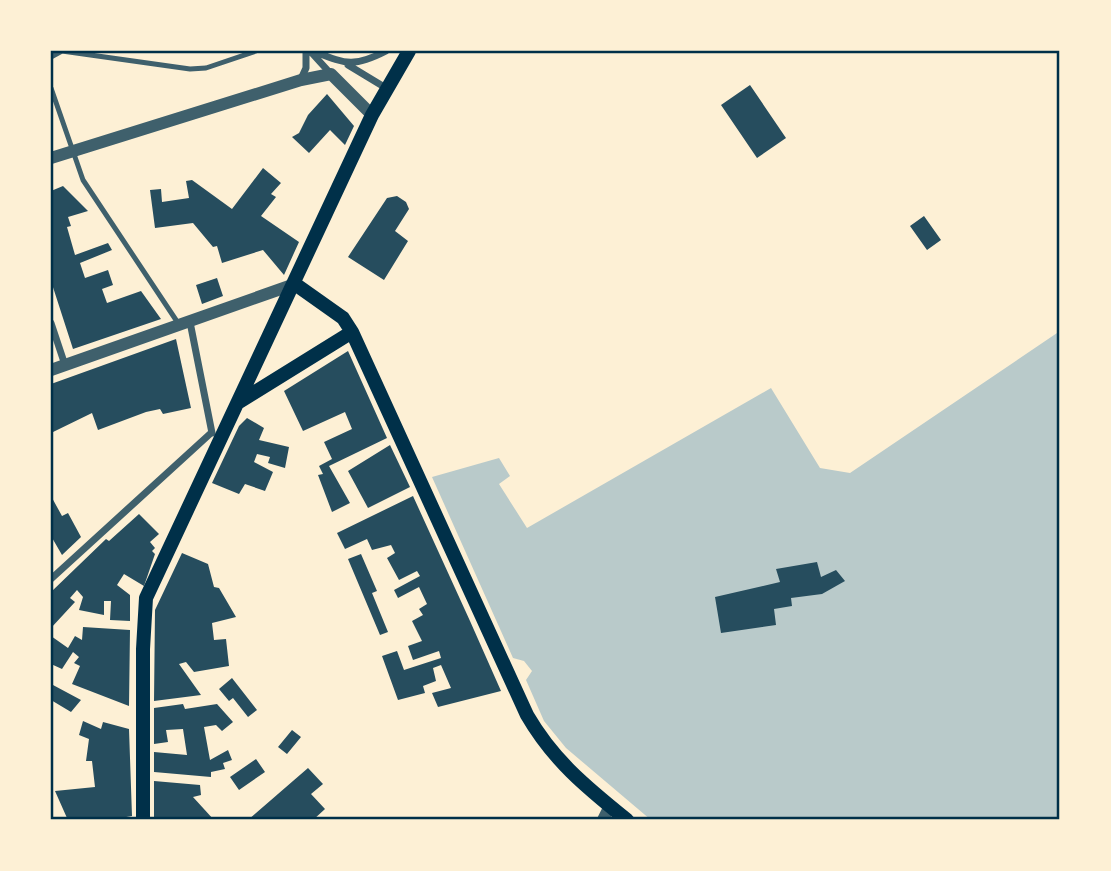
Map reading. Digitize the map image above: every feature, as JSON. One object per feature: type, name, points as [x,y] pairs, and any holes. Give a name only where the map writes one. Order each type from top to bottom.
[{"type":"main road","points":[[143,820],[143,649],[146,598],[218,432],[237,403],[302,270],[372,116],[409,51]]},
{"type":"main road","points":[[295,284],[343,318],[354,337],[527,715],[557,760],[626,820]]},
{"type":"main road","points":[[237,403],[354,337]]},
{"type":"street","points":[[310,51],[347,64],[386,88]]},
{"type":"street","points":[[310,51],[372,116]]},
{"type":"street","points":[[296,81],[306,68],[310,51]]},
{"type":"street","points":[[347,64],[370,59],[386,51]]},
{"type":"street","points":[[55,157],[296,81],[331,75]]},
{"type":"street","points":[[51,370],[295,284]]},
{"type":"street","points":[[51,323],[65,365]]},
{"type":"street","points":[[51,579],[218,432],[180,326]]},
{"type":"street","points":[[603,820],[610,806]]},
{"type":"lane","points":[[51,57],[62,51],[190,69],[206,68],[256,51]]},
{"type":"lane","points":[[51,88],[83,180],[180,326]]},
{"type":"shaded area","points":[[1060,331],[1060,820],[651,820],[566,748],[544,721],[526,680],[532,671],[524,661],[513,658],[432,477],[499,458],[510,476],[499,484],[527,528],[771,388],[820,468],[850,473]]},
{"type":"building","points":[[750,85],[786,138],[757,158],[721,105]]},
{"type":"building","points":[[327,94],[354,126],[345,145],[330,130],[309,153],[292,137],[299,133],[308,115]]},
{"type":"building","points":[[263,168],[281,183],[271,194],[276,197],[261,216],[299,242],[284,275],[263,250],[222,263],[217,246],[213,247],[193,223],[155,228],[150,190],[161,189],[162,202],[189,198],[186,181],[192,180],[232,209]]},
{"type":"building","points":[[63,186],[88,211],[68,217],[71,226],[67,227],[75,255],[108,243],[112,250],[80,263],[85,278],[108,270],[113,285],[102,289],[107,303],[141,291],[161,319],[73,349],[51,281],[51,191]]},
{"type":"building","points":[[397,196],[406,202],[409,209],[395,231],[408,241],[384,280],[348,257],[387,198]]},
{"type":"building","points":[[924,216],[941,240],[927,250],[910,226]]},
{"type":"building","points":[[217,278],[223,296],[202,304],[196,285]]},
{"type":"building","points":[[176,339],[191,408],[163,414],[160,409],[146,412],[98,430],[92,413],[51,433],[51,384]]},
{"type":"building","points":[[348,351],[387,438],[329,466],[350,503],[332,512],[318,475],[323,474],[319,466],[332,459],[324,442],[352,429],[345,412],[303,431],[284,391]]},
{"type":"building","points":[[247,418],[264,428],[259,440],[289,447],[285,468],[268,463],[270,457],[257,454],[254,462],[273,472],[265,491],[245,484],[239,494],[212,483],[239,426]]},
{"type":"building","points":[[390,445],[410,487],[368,508],[348,471]]},
{"type":"building","points":[[51,496],[62,516],[68,513],[81,537],[62,555],[51,536]]},
{"type":"building","points":[[413,496],[501,691],[438,707],[432,693],[451,688],[441,665],[433,668],[436,681],[423,686],[425,693],[398,700],[382,656],[397,651],[404,670],[441,658],[439,651],[413,660],[408,646],[422,641],[412,621],[423,615],[419,609],[427,604],[419,587],[398,598],[394,590],[420,576],[417,571],[399,580],[387,558],[395,553],[391,545],[372,550],[367,539],[345,549],[337,533]]},
{"type":"building","points":[[139,514],[159,534],[150,542],[155,548],[152,551],[155,554],[144,586],[124,574],[117,585],[130,595],[130,621],[110,620],[111,601],[104,601],[104,615],[79,610],[83,597],[77,590],[70,598],[75,602],[51,628],[51,592],[106,539],[109,541]]},
{"type":"building","points":[[182,553],[208,564],[214,587],[219,588],[236,617],[212,623],[214,640],[226,639],[229,666],[194,672],[186,662],[179,664],[201,695],[154,701],[155,610]]},
{"type":"building","points":[[361,554],[377,591],[372,593],[388,632],[380,635],[348,559]]},
{"type":"building","points":[[817,562],[821,577],[836,570],[845,581],[822,594],[791,598],[792,606],[774,609],[776,625],[721,633],[715,597],[780,582],[776,569]]},
{"type":"building","points":[[83,627],[130,630],[129,706],[72,684],[80,666],[74,663],[79,657],[73,652],[62,669],[51,664],[51,636],[68,648],[75,636],[82,640]]},
{"type":"building","points":[[232,678],[257,710],[248,717],[233,698],[229,701],[219,689]]},
{"type":"building","points":[[53,685],[81,700],[71,712],[51,700]]},
{"type":"building","points":[[183,704],[185,709],[217,704],[233,722],[222,731],[216,725],[204,727],[210,760],[228,750],[232,760],[223,763],[225,769],[211,772],[211,777],[154,772],[154,752],[187,755],[183,729],[166,730],[168,742],[154,744],[154,708]]},
{"type":"building","points":[[83,721],[101,729],[103,722],[129,729],[132,816],[109,820],[62,820],[67,818],[55,791],[95,787],[92,761],[86,761],[89,739],[79,735]]},
{"type":"building","points":[[292,730],[301,737],[287,754],[278,747]]},
{"type":"building","points":[[256,759],[265,772],[239,790],[230,777]]},
{"type":"building","points":[[308,768],[323,784],[311,794],[325,809],[313,820],[248,820]]},
{"type":"building","points":[[154,781],[200,785],[201,795],[193,797],[214,820],[194,820],[191,817],[187,820],[154,820]]}]
